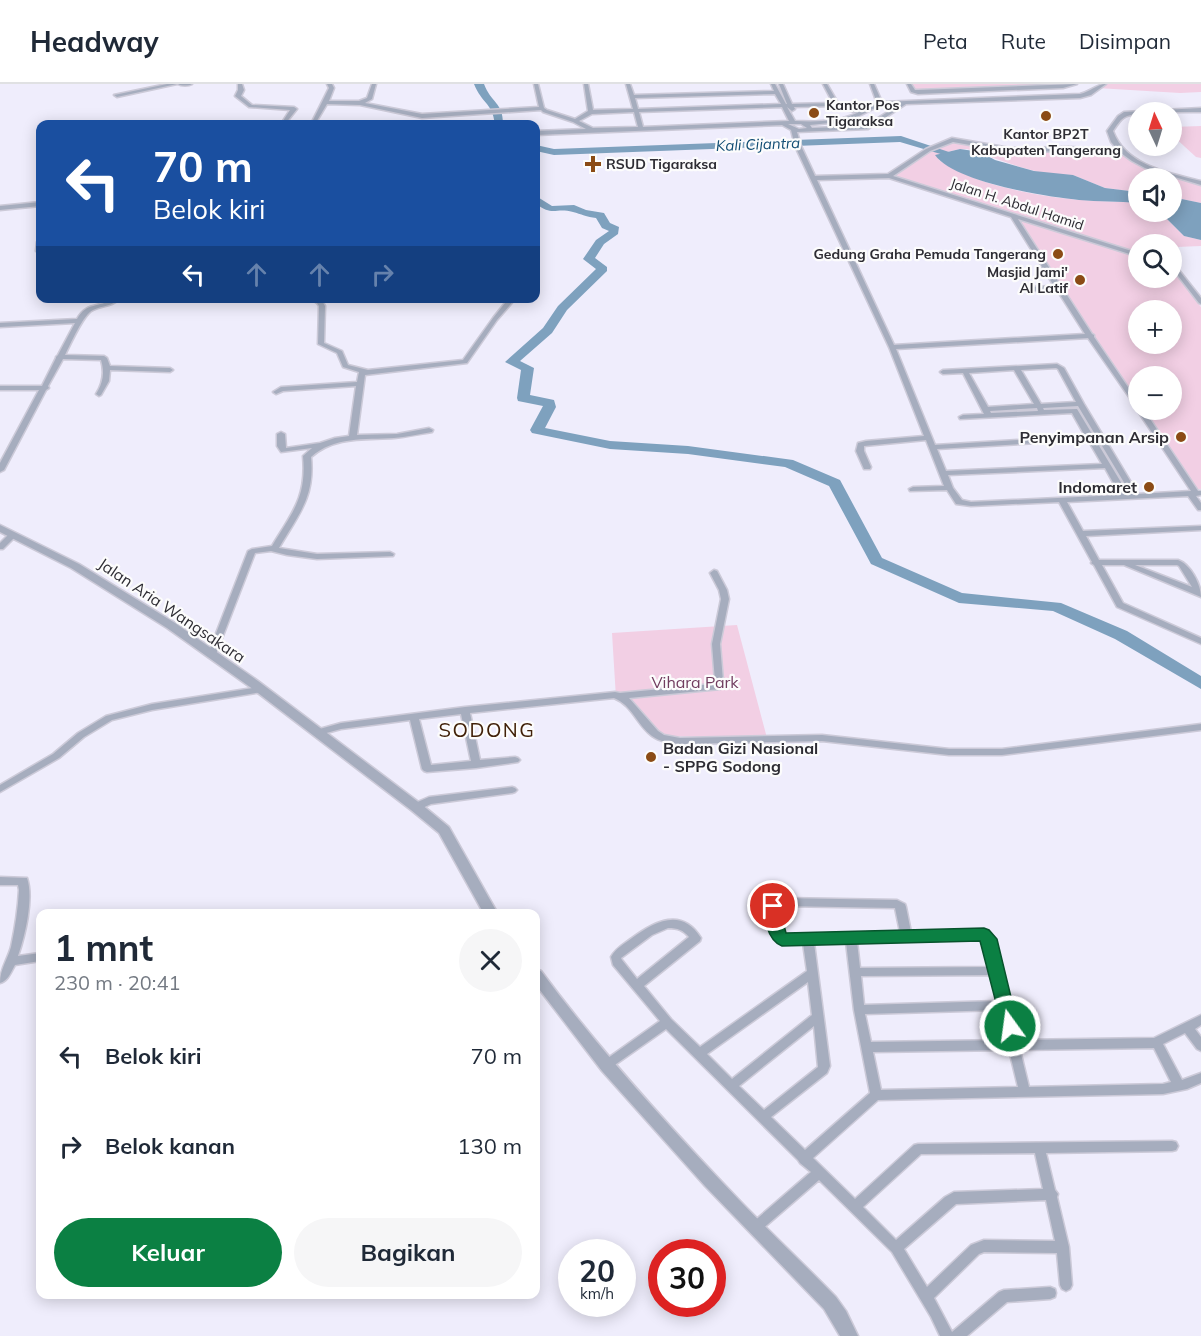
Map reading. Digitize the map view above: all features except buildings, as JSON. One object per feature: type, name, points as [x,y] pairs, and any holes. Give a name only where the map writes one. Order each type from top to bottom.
[{"type":"street","points":[[117,95],[175,84]]},
{"type":"street","points":[[180,84],[190,84]]},
{"type":"street","points":[[240,84],[241,90],[238,96],[249,105],[294,109],[286,120]]},
{"type":"street","points":[[315,120],[332,88],[329,84]]},
{"type":"street","points":[[360,103],[369,99],[374,84]]},
{"type":"street","points":[[536,84],[542,108],[592,130]]},
{"type":"street","points":[[586,84],[591,112]]},
{"type":"street","points":[[628,84],[634,111],[641,128]]},
{"type":"street","points":[[773,84],[784,106],[801,125]]},
{"type":"street","points":[[781,84],[801,125]]},
{"type":"street","points":[[825,84],[836,104]]},
{"type":"street","points":[[872,84],[879,105]]},
{"type":"street","points":[[909,84],[912,91],[918,92],[1063,87],[1075,84]]},
{"type":"street","points":[[794,130],[801,125],[848,120],[879,105],[920,101],[1080,96],[1089,94],[1104,84]]},
{"type":"street","points":[[631,97],[777,92]]},
{"type":"street","points":[[917,96],[920,101]]},
{"type":"street","points":[[326,102],[360,103],[428,116],[542,108]]},
{"type":"street","points":[[540,133],[783,123],[866,128],[906,103]]},
{"type":"street","points":[[575,121],[591,112],[836,104],[861,113]]},
{"type":"street","points":[[879,105],[895,110]]},
{"type":"street","points":[[1201,110],[1125,113],[1110,130],[1114,142],[1124,152],[1150,168],[1201,183]]},
{"type":"street","points":[[426,120],[428,116]]},
{"type":"street","points":[[783,123],[794,130],[797,143],[892,347],[949,488],[959,502],[964,504],[1196,493]]},
{"type":"street","points":[[814,178],[889,176],[928,150],[942,143],[958,141],[1010,150],[1069,148],[1114,142]]},
{"type":"street","points":[[1069,148],[1124,152]]},
{"type":"street","name":"Jalan H. Abdul Hamid","points":[[889,176],[1128,252]]},
{"type":"street","points":[[0,208],[36,204]]},
{"type":"street","points":[[1013,215],[1078,319],[1128,390]]},
{"type":"street","points":[[1182,278],[1201,302]]},
{"type":"street","points":[[1030,290],[1060,288]]},
{"type":"street","points":[[0,470],[88,308],[112,303]]},
{"type":"street","points":[[320,303],[321,344],[340,352],[345,366],[366,372],[463,363],[509,303]]},
{"type":"street","points":[[0,325],[81,321]]},
{"type":"street","points":[[892,347],[1092,336]]},
{"type":"street","points":[[60,357],[104,358],[109,368],[99,394]]},
{"type":"street","points":[[943,372],[1054,366],[1061,368],[1080,404],[1136,496]]},
{"type":"street","points":[[109,368],[170,370]]},
{"type":"street","points":[[1017,369],[1040,409]]},
{"type":"street","points":[[965,371],[987,412]]},
{"type":"street","points":[[353,438],[361,375],[366,372]]},
{"type":"street","points":[[276,392],[281,389],[360,384]]},
{"type":"street","points":[[0,388],[45,388]]},
{"type":"street","points":[[963,417],[987,412],[1080,404]]},
{"type":"street","points":[[1040,409],[1074,411],[1125,496]]},
{"type":"street","points":[[1148,420],[1196,493],[1201,508]]},
{"type":"street","points":[[281,434],[281,446],[284,450],[353,438],[399,436],[429,430]]},
{"type":"street","points":[[867,467],[860,451],[861,445],[929,438]]},
{"type":"street","points":[[933,447],[1090,438]]},
{"type":"street","points":[[273,549],[301,507],[310,479],[308,456],[318,445]]},
{"type":"street","points":[[1100,454],[1110,454]]},
{"type":"street","points":[[943,474],[1108,466]]},
{"type":"street","points":[[913,489],[949,488]]},
{"type":"street","points":[[1062,500],[1120,605],[1201,641]]},
{"type":"street","name":"Jalan Aria Wangsakara","points":[[0,528],[86,572],[212,654],[319,732],[416,807],[444,830],[488,909]]},
{"type":"street","points":[[1080,534],[1201,528]]},
{"type":"street","points":[[0,547],[13,535]]},
{"type":"street","points":[[212,654],[254,549],[273,549],[324,556],[390,554]]},
{"type":"street","points":[[1123,562],[1201,594]]},
{"type":"street","points":[[1095,563],[1178,562],[1182,564],[1201,594]]},
{"type":"street","points":[[319,732],[341,726],[465,710],[717,687],[719,681],[716,644],[725,599],[714,573]]},
{"type":"street","points":[[0,789],[56,756],[81,735],[108,718],[152,707],[260,690]]},
{"type":"street","points":[[621,696],[660,737],[680,741],[822,738],[974,753],[1002,752],[1201,727]]},
{"type":"street","points":[[465,710],[476,765]]},
{"type":"street","points":[[414,717],[427,770],[515,760]]},
{"type":"street","points":[[416,807],[429,801],[512,790]]},
{"type":"street","points":[[0,881],[19,879],[24,884],[24,899],[12,961],[6,975],[0,979]]},
{"type":"street","points":[[906,936],[902,907],[897,904],[781,902],[773,906],[779,938],[984,935],[989,939],[1025,1092]]},
{"type":"street","points":[[636,986],[696,938],[693,934],[679,923],[669,922],[619,953],[616,957],[617,962],[636,986],[667,1022],[896,1248],[947,1336]]},
{"type":"street","points":[[850,937],[859,1010],[876,1095]]},
{"type":"street","points":[[763,1117],[823,1070],[824,1060],[816,1018],[808,938]]},
{"type":"street","points":[[12,961],[36,958]]},
{"type":"street","points":[[855,972],[997,971]]},
{"type":"street","points":[[699,1054],[812,973]]},
{"type":"street","points":[[540,980],[605,1066],[830,1303],[849,1336]]},
{"type":"street","points":[[859,1010],[1005,1005]]},
{"type":"street","points":[[731,1086],[816,1018]]},
{"type":"street","points":[[1157,1043],[1161,1038],[1201,1020]]},
{"type":"street","points":[[605,1066],[667,1022]]},
{"type":"street","points":[[1187,1027],[1201,1046]]},
{"type":"street","points":[[866,1047],[1157,1043]]},
{"type":"street","points":[[1157,1043],[1179,1086]]},
{"type":"street","points":[[804,1159],[876,1095],[1156,1089],[1179,1086],[1201,1078]]},
{"type":"street","points":[[855,1207],[918,1149],[1172,1146]]},
{"type":"street","points":[[1039,1147],[1063,1247],[1066,1285]]},
{"type":"street","points":[[756,1227],[819,1173]]},
{"type":"street","points":[[896,1248],[954,1198],[1052,1194]]},
{"type":"street","points":[[926,1297],[975,1249],[984,1246],[1063,1247]]},
{"type":"street","points":[[957,1336],[1004,1296],[1050,1293]]},
{"type":"green space","points":[[909,84],[1075,84],[913,91]]},
{"type":"green space","points":[[1104,84],[1201,84],[1201,92],[1180,93],[1097,88]]},
{"type":"green space","points":[[1201,126],[1201,158],[1196,157],[1182,144],[1182,127]]},
{"type":"green space","points":[[955,140],[1010,150],[1124,152],[1150,168],[1128,168],[1128,191],[1105,188],[1073,175],[1046,174],[967,149],[938,154],[939,160],[954,169],[988,183],[1027,193],[1089,201],[1128,203],[1128,222],[1170,222],[1182,234],[1128,234],[1128,252],[1102,244],[1128,253],[1128,288],[1182,288],[1182,283],[1201,307],[1201,489],[1197,489],[1148,420],[1182,420],[1182,366],[1128,366],[1128,391],[1013,215],[889,176],[922,154]]},
{"type":"green space","points":[[1182,180],[1201,184],[1201,203],[1182,199]]},
{"type":"green space","points":[[1182,234],[1201,240],[1201,246],[1182,247]]},
{"type":"green space","name":"Vihara Park","points":[[737,625],[767,738],[660,736],[647,717],[636,707],[616,698],[612,633]]},
{"type":"water","points":[[960,149],[981,152],[995,160],[1034,171],[1073,175],[1105,188],[1128,191],[1128,203],[1086,201],[1024,192],[961,173],[945,165],[935,155]]},
{"type":"water","points":[[1182,199],[1201,203],[1201,240],[1182,234],[1170,222],[1182,222]]},
{"type":"waterway","name":"Kali Cijantra","points":[[479,84],[483,95],[498,110],[499,120]]},
{"type":"waterway","name":"Kali Cijantra","points":[[540,149],[554,152],[901,139],[944,152]]},
{"type":"waterway","points":[[540,202],[550,209],[574,208],[583,213],[600,215],[606,226],[614,227],[614,232],[600,242],[589,259],[603,269],[562,308],[548,330],[511,362],[528,368],[523,398],[549,403],[550,407],[537,430],[610,445],[688,450],[788,463],[835,483],[876,561],[959,598],[1056,606],[1121,635],[1201,683]]},
{"type":"place","name":"Kantor Pos Tigaraksa","points":[[814,113]]},
{"type":"place","name":"Kantor BP2T Kabupaten Tangerang","points":[[1046,116]]},
{"type":"place","name":"RSUD Tigaraksa","points":[[593,164]]},
{"type":"place","name":"Gedung Graha Pemuda Tangerang","points":[[1058,254]]},
{"type":"place","name":"Masjid Jami' Al Latif","points":[[1080,280]]},
{"type":"place","name":"Penyimpanan Arsip","points":[[1181,437]]},
{"type":"place","name":"Indomaret","points":[[1149,487]]},
{"type":"place","name":"Badan Gizi Nasional - SPPG Sodong","points":[[651,757]]},
{"type":"district","name":"SODONG","points":[[487,729]]},
{"type":"route","points":[[773,906],[777,933],[782,939],[984,935],[989,939],[1010,1026]]}]
